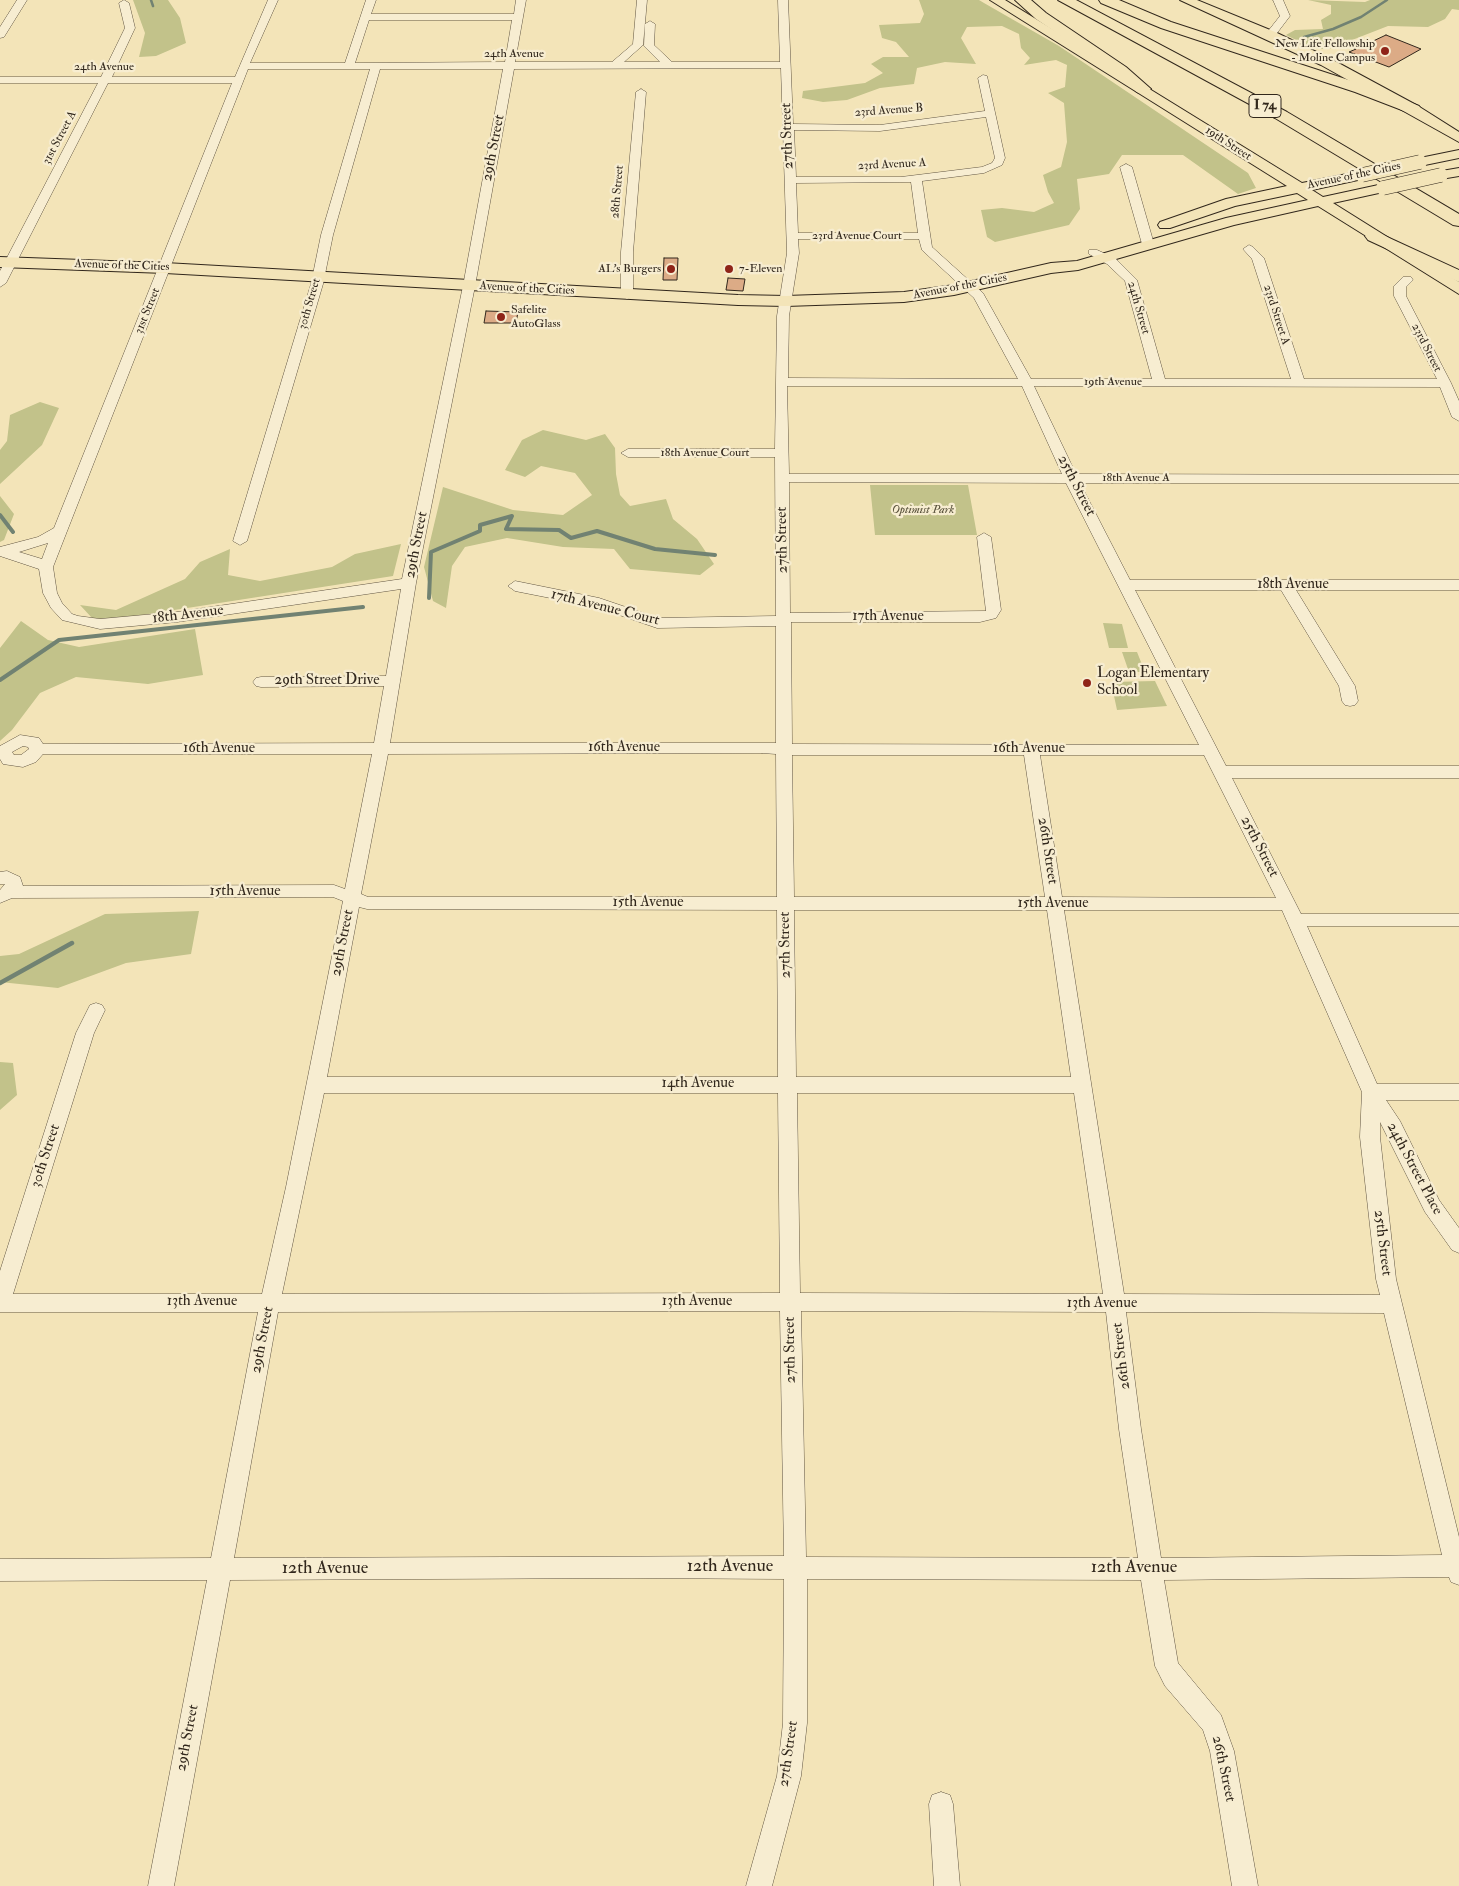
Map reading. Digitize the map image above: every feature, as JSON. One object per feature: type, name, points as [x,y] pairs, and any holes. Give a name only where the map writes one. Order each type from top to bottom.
[{"type":"highway","points":[[1022,0],[1042,16],[1121,70],[1143,89]]},
{"type":"highway","name":"I 74","points":[[1066,0],[1281,115],[1459,221]]},
{"type":"highway","points":[[1097,0],[1201,53]]},
{"type":"highway","points":[[1106,0],[1166,25],[1361,88],[1413,109]]},
{"type":"highway","points":[[1384,156],[1442,183]]},
{"type":"highway","points":[[1368,232],[1459,277]]},
{"type":"main road","name":"19th Street","points":[[996,0],[1143,89],[1459,290]]},
{"type":"main road","points":[[1186,0],[1270,35],[1413,109],[1455,135]]},
{"type":"main road","name":"Avenue of the Cities","points":[[1147,239],[1197,213],[1242,200],[1459,154]]},
{"type":"main road","points":[[1242,200],[1260,192],[1270,182],[1265,167]]},
{"type":"main road","name":"Avenue of the Cities","points":[[5,262],[165,268],[626,295],[786,301],[904,297],[971,287],[1050,268],[1078,265],[1099,254],[1147,239],[1383,188],[1442,183],[1459,172]]},
{"type":"main road","points":[[1147,239],[1296,212],[1335,216],[1368,232]]},
{"type":"street","points":[[0,35],[22,0]]},
{"type":"street","name":"31st Street","points":[[46,567],[244,66],[273,0]]},
{"type":"street","points":[[349,66],[371,0]]},
{"type":"street","name":"29th Street","points":[[160,1886],[270,1302],[296,1188],[381,749],[409,583],[469,286],[521,0]]},
{"type":"street","points":[[614,66],[638,46],[642,0]]},
{"type":"street","points":[[652,0],[649,46],[669,65]]},
{"type":"street","name":"27th Street","points":[[759,1886],[789,1776],[795,1723],[795,1567],[785,903],[783,478],[781,453],[781,382],[786,301],[792,263],[783,0]]},
{"type":"street","points":[[1270,35],[1285,16],[1278,0]]},
{"type":"street","name":"31st Street A","points":[[0,283],[5,262],[106,80],[130,28],[124,3]]},
{"type":"street","points":[[365,17],[518,17]]},
{"type":"street","name":"24th Avenue","points":[[244,66],[784,65]]},
{"type":"street","name":"30th Street","points":[[240,541],[318,277],[327,235],[376,66]]},
{"type":"street","points":[[983,78],[991,113]]},
{"type":"street","name":"24th Avenue","points":[[0,80],[239,80]]},
{"type":"street","name":"28th Street","points":[[626,295],[627,252],[641,92]]},
{"type":"street","name":"23rd Avenue B","points":[[788,127],[880,128],[991,113]]},
{"type":"street","name":"23rd Avenue A","points":[[789,180],[916,179],[984,170],[996,165],[1000,158],[991,113]]},
{"type":"street","points":[[1126,167],[1147,239]]},
{"type":"street","name":"25th Street","points":[[916,179],[923,236],[929,252],[979,296],[1026,382],[1071,478],[1212,750],[1296,920],[1371,1092],[1370,1137],[1386,1279],[1458,1569]]},
{"type":"street","name":"23rd Avenue Court","points":[[791,236],[923,236]]},
{"type":"street","name":"23rd Street A","points":[[1249,249],[1258,258],[1298,383]]},
{"type":"street","name":"24th Street","points":[[1099,254],[1131,280],[1159,382]]},
{"type":"street","name":"23rd Street","points":[[1407,280],[1400,286],[1400,296],[1445,383],[1459,417]]},
{"type":"street","name":"19th Avenue","points":[[781,382],[1445,383]]},
{"type":"street","name":"18th Avenue Court","points":[[628,453],[781,453]]},
{"type":"street","name":"18th Avenue A","points":[[783,478],[1459,479]]},
{"type":"street","points":[[2,552],[43,540],[59,531]]},
{"type":"street","name":"17th Avenue","points":[[784,620],[798,616],[980,617],[991,615],[994,610],[984,537]]},
{"type":"street","points":[[2,552],[38,562],[46,567]]},
{"type":"street","name":"18th Avenue","points":[[46,567],[50,593],[56,605],[74,620],[100,624],[187,616],[409,583]]},
{"type":"street","name":"18th Avenue","points":[[1126,585],[1459,585]]},
{"type":"street","points":[[1286,585],[1347,686],[1350,701]]},
{"type":"street","name":"17th Avenue Court","points":[[515,586],[599,603],[657,623],[768,624],[784,620]]},
{"type":"street","name":"29th Street Drive","points":[[261,682],[393,681]]},
{"type":"street","name":"26th Street","points":[[1031,749],[1115,1304],[1130,1429],[1167,1666],[1173,1678],[1213,1723],[1222,1751],[1245,1886]]},
{"type":"street","name":"16th Avenue","points":[[37,750],[1212,750]]},
{"type":"street","points":[[1222,772],[1459,772]]},
{"type":"street","name":"15th Avenue","points":[[0,878],[7,877],[14,881],[14,886],[5,894]]},
{"type":"street","name":"15th Avenue","points":[[5,894],[334,891],[367,903],[1288,904]]},
{"type":"street","points":[[1296,920],[1459,920]]},
{"type":"street","name":"30th Street","points":[[0,1303],[85,1033],[96,1010]]},
{"type":"street","name":"14th Avenue","points":[[315,1085],[1081,1085]]},
{"type":"street","points":[[1371,1092],[1459,1092]]},
{"type":"street","name":"24th Street Place","points":[[1371,1092],[1393,1127],[1432,1206],[1459,1244]]},
{"type":"street","name":"13th Avenue","points":[[0,1303],[790,1302],[1393,1304]]},
{"type":"street","name":"12th Avenue","points":[[0,1570],[795,1567],[1458,1569]]},
{"type":"street","points":[[941,1804],[947,1886]]},
{"type":"green space","points":[[133,0],[168,0],[180,18],[186,43],[156,56],[139,57],[145,33]]},
{"type":"green space","points":[[919,0],[979,0],[1059,46],[1248,173],[1256,188],[1238,194],[1183,155],[1122,155],[1109,174],[1077,179],[1080,209],[1069,225],[995,242],[987,237],[981,210],[1002,208],[1034,212],[1054,203],[1048,192],[1043,175],[1061,167],[1067,142],[1064,103],[1048,93],[1065,87],[1067,65],[1056,60],[1024,65],[1030,58],[1021,48],[1019,34],[1002,26],[967,27],[961,38],[976,64],[945,62],[917,68],[914,84],[880,88],[847,100],[823,102],[802,98],[803,91],[865,83],[883,73],[871,64],[883,57],[909,57],[896,42],[882,38],[879,25],[920,23],[924,14]]},
{"type":"green space","points":[[1308,0],[1365,2],[1370,0],[1459,0],[1459,10],[1452,9],[1445,19],[1428,27],[1388,26],[1329,49],[1314,49],[1286,35],[1295,30],[1323,29],[1321,20],[1331,14],[1331,5]]},
{"type":"green space","points":[[40,402],[59,408],[42,445],[0,484],[0,450],[7,441],[10,415]]},
{"type":"green space","points":[[543,430],[586,440],[605,434],[615,448],[616,474],[620,495],[630,506],[666,499],[673,519],[697,539],[714,564],[700,575],[630,569],[614,549],[563,547],[507,538],[465,547],[452,566],[446,608],[433,601],[424,567],[443,487],[513,510],[563,515],[592,495],[575,473],[541,466],[525,477],[505,470],[522,440]]},
{"type":"green space","name":"Optimist Park","points":[[870,485],[968,485],[977,535],[875,535]]},
{"type":"green space","points":[[0,496],[14,514],[4,540],[0,542]]},
{"type":"green space","points":[[401,544],[393,576],[110,620],[92,618],[80,605],[116,610],[185,579],[200,562],[230,549],[228,575],[260,581],[332,567],[355,554]]},
{"type":"green space","points":[[21,621],[48,640],[79,647],[195,629],[203,675],[148,684],[76,677],[40,693],[12,730],[0,741],[0,648]]},
{"type":"green space","points":[[1103,623],[1122,624],[1128,648],[1109,648]]},
{"type":"green space","points":[[1122,652],[1137,652],[1145,672],[1129,672]]},
{"type":"green space","points":[[1155,681],[1167,706],[1117,710],[1111,682]]},
{"type":"green space","points":[[199,911],[191,954],[126,963],[58,988],[0,982],[0,956],[19,954],[105,914]]},
{"type":"green space","points":[[0,1062],[13,1063],[17,1095],[0,1110]]},
{"type":"building","name":"New Life Fellowship - Moline Campus","points":[[1386,35],[1421,49],[1389,67],[1349,52],[1356,49],[1347,46],[1361,40],[1369,43]]},
{"type":"building","name":"AL's Burgers","points":[[664,258],[678,258],[677,280],[663,280]]},
{"type":"building","name":"7-Eleven","points":[[728,278],[745,279],[743,291],[726,290]]},
{"type":"building","name":"Safelite AutoGlass","points":[[486,311],[518,312],[516,323],[484,323]]},
{"type":"waterway","points":[[151,0],[153,6]]},
{"type":"waterway","points":[[1304,37],[1333,29],[1361,17],[1387,0]]},
{"type":"waterway","points":[[0,515],[13,532]]},
{"type":"waterway","points":[[429,598],[431,552],[480,531],[480,525],[512,516],[506,529],[559,530],[571,538],[597,531],[655,549],[715,555]]},
{"type":"waterway","points":[[0,680],[59,640],[363,607]]},
{"type":"waterway","points":[[0,983],[72,943]]},
{"type":"place","name":"New Life Fellowship - Moline Campus","points":[[1385,51]]},
{"type":"place","name":"AL's Burgers","points":[[671,269]]},
{"type":"place","name":"7-Eleven","points":[[729,269]]},
{"type":"place","name":"Safelite AutoGlass","points":[[501,317]]},
{"type":"place","name":"Logan Elementary School","points":[[1087,683]]}]
